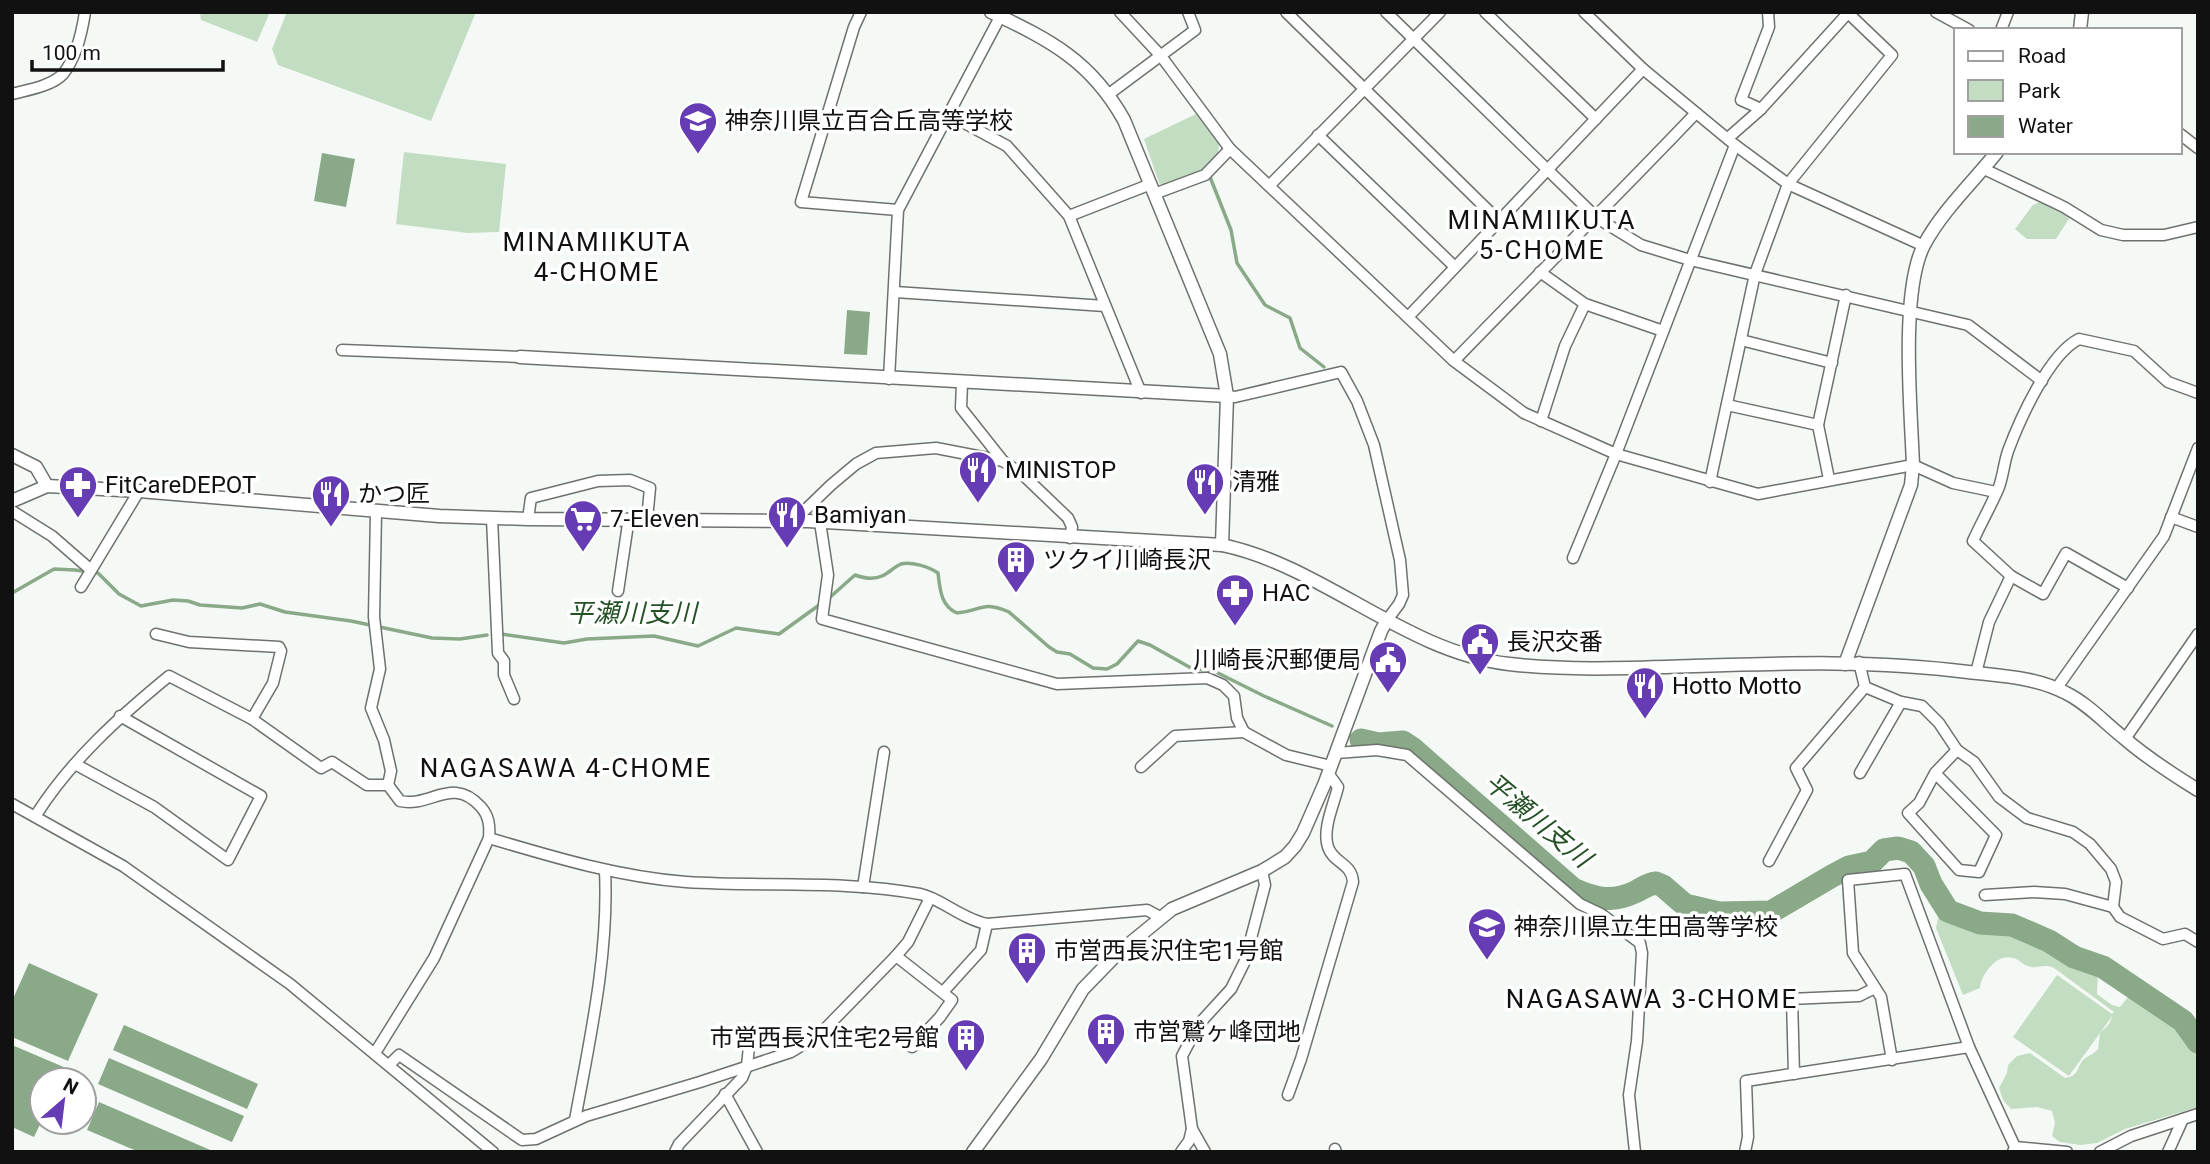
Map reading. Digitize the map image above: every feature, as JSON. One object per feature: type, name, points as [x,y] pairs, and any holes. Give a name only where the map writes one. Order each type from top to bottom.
[{"type":"street","points":[[12,94],[52,82],[62,75],[81,34],[85,12]]},
{"type":"street","points":[[861,12],[854,27],[801,202],[898,210]]},
{"type":"street","points":[[1120,12],[1161,57],[1230,149],[1454,361],[1524,413],[1616,454],[1758,494],[1913,465],[1953,483],[1996,492]]},
{"type":"street","points":[[1110,94],[1195,30],[1188,12]]},
{"type":"street","points":[[1286,12],[1499,221]]},
{"type":"street","points":[[1386,12],[1597,218],[1640,245],[1690,260],[1968,325],[2042,381]]},
{"type":"street","points":[[1270,185],[1440,12]]},
{"type":"street","points":[[1485,12],[1596,119]]},
{"type":"street","points":[[1584,12],[1643,69],[1788,184],[1924,246]]},
{"type":"street","points":[[1761,109],[1741,100],[1769,27],[1768,12]]},
{"type":"street","points":[[1936,12],[1965,28]]},
{"type":"street","points":[[1573,558],[1690,260],[1731,141],[1847,13],[1892,55],[1788,184],[1755,274],[1710,482]]},
{"type":"street","points":[[889,379],[898,210],[996,14],[1061,48],[1083,65],[1110,94],[1124,120],[1220,354],[1227,396],[1222,545]]},
{"type":"street","points":[[1408,317],[1643,69]]},
{"type":"street","points":[[1454,361],[1540,272],[1597,218],[1696,113]]},
{"type":"street","points":[[948,114],[1007,146],[1069,216],[1141,393]]},
{"type":"street","points":[[1318,135],[1455,267]]},
{"type":"street","points":[[2182,136],[2198,148]]},
{"type":"street","points":[[1069,216],[1205,175],[1230,149]]},
{"type":"street","points":[[1845,664],[1911,485],[1913,465],[1910,311],[1916,267],[1924,246],[1995,154]]},
{"type":"street","points":[[1984,169],[2064,207],[2101,230],[2123,235],[2164,235],[2198,227]]},
{"type":"street","points":[[1540,272],[1585,304],[1663,331]]},
{"type":"street","points":[[895,292],[1105,306]]},
{"type":"street","points":[[1829,479],[1818,425],[1846,295]]},
{"type":"street","points":[[1541,421],[1565,346],[1585,304]]},
{"type":"street","points":[[2128,588],[2066,553],[2043,594],[2011,576],[1973,541],[1996,492],[2007,453],[2042,381],[2063,350],[2071,343],[2084,339],[2133,351],[2168,382],[2198,393]]},
{"type":"street","points":[[1741,340],[1832,363]]},
{"type":"street","points":[[342,350],[520,357],[1235,397],[1341,372],[1357,401],[1374,445],[1400,560],[1403,594],[1381,631],[1334,759],[1299,840],[1285,857],[1262,871],[1185,903],[1160,917],[1117,954],[1083,989],[1041,1059],[973,1152]]},
{"type":"street","points":[[962,383],[961,408],[1003,461],[1022,474],[1068,518],[1072,527],[1070,538]]},
{"type":"street","points":[[1727,405],[1818,425]]},
{"type":"street","points":[[800,521],[803,512],[831,485],[856,464],[876,453],[936,448],[1003,461]]},
{"type":"street","points":[[2056,689],[2164,536],[2198,448]]},
{"type":"street","points":[[12,455],[36,467],[47,486]]},
{"type":"street","points":[[528,520],[531,498],[598,481],[630,480],[650,488],[647,520]]},
{"type":"street","points":[[12,501],[47,486],[528,520],[800,521],[1222,545],[1261,556],[1452,650],[1509,664],[1655,667],[1859,662],[2021,678],[2056,689],[2082,703],[2152,761],[2198,790]]},
{"type":"street","points":[[81,587],[139,491]]},
{"type":"street","points":[[12,511],[52,536],[90,573]]},
{"type":"street","points":[[374,511],[375,626],[380,669],[371,708],[384,740],[391,771],[388,785],[400,801],[407,803],[461,792],[485,811],[491,826],[489,838],[434,958],[375,1054]]},
{"type":"street","points":[[2171,517],[2198,527]]},
{"type":"street","points":[[492,518],[498,653],[504,661],[503,675],[514,699]]},
{"type":"street","points":[[618,591],[627,520]]},
{"type":"street","points":[[820,522],[828,575],[822,619],[1058,684],[1207,678],[1223,685],[1234,696],[1237,718],[1244,732]]},
{"type":"street","points":[[1976,673],[1989,622],[2011,576]]},
{"type":"street","points":[[156,634],[189,642],[279,647],[281,651],[273,683],[252,719]]},
{"type":"street","points":[[2125,739],[2198,634]]},
{"type":"street","points":[[1859,662],[1865,687]]},
{"type":"street","points":[[36,815],[51,791],[120,716],[169,676],[252,719],[321,768],[332,762],[367,785],[388,785]]},
{"type":"street","points":[[1865,687],[1901,702],[1922,706],[1939,723],[1957,750],[1974,762],[1999,797],[2027,818],[2064,829],[2090,844],[2111,869],[2116,882],[2113,907]]},
{"type":"street","points":[[1769,861],[1807,790],[1796,768],[1865,687]]},
{"type":"street","points":[[1860,773],[1901,702]]},
{"type":"street","points":[[75,764],[154,807],[228,860],[261,796],[120,716]]},
{"type":"street","points":[[1142,767],[1175,736],[1244,732],[1286,755],[1334,759],[1377,750],[1407,755],[1580,904],[1601,914],[1640,943],[1642,953],[1637,1041],[1629,1095],[1635,1152]]},
{"type":"street","points":[[1934,774],[1996,835],[1979,872],[1959,870],[1908,813],[1919,803],[1934,774],[1957,750]]},
{"type":"street","points":[[863,887],[884,752]]},
{"type":"street","points":[[1288,1094],[1301,1059],[1353,882],[1353,874],[1348,866],[1329,851],[1327,842],[1327,827],[1338,787],[1334,759]]},
{"type":"street","points":[[12,804],[36,815],[123,866],[290,984],[493,1152]]},
{"type":"street","points":[[489,838],[605,870],[683,882],[863,887],[924,894],[975,922],[988,924],[1147,910],[1160,917]]},
{"type":"street","points":[[575,1120],[594,1020],[607,901],[605,870]]},
{"type":"street","points":[[1205,1152],[1192,1129],[1182,1056],[1199,1024],[1231,989],[1245,961],[1265,885],[1262,871]]},
{"type":"street","points":[[1892,1060],[1881,997],[1853,953],[1848,880],[1905,874],[1969,1047],[2014,1149],[2067,1152]]},
{"type":"street","points":[[1985,895],[2034,891],[2065,894],[2113,907],[2120,917],[2163,939],[2185,934],[2198,942]]},
{"type":"street","points":[[389,1065],[399,1055],[522,1140],[536,1139],[575,1120],[792,1052],[819,1035],[896,956],[908,942],[930,898]]},
{"type":"street","points":[[943,992],[981,950],[988,924]]},
{"type":"street","points":[[896,956],[911,971],[952,1000],[912,1047]]},
{"type":"street","points":[[1765,1000],[1859,996],[1875,988]]},
{"type":"street","points":[[1792,999],[1794,1074]]},
{"type":"street","points":[[675,1152],[742,1078],[747,1066],[750,1037]]},
{"type":"street","points":[[1745,1152],[1748,1137],[1746,1081],[1969,1047]]},
{"type":"street","points":[[725,1094],[757,1152]]},
{"type":"street","points":[[2100,1152],[2131,1136],[2198,1114]]},
{"type":"street","points":[[2168,1152],[2183,1119]]},
{"type":"street","points":[[1181,1152],[1192,1129]]},
{"type":"green space","points":[[200,12],[270,12],[257,42],[201,20]]},
{"type":"green space","points":[[287,12],[476,12],[431,121],[278,65],[272,49]]},
{"type":"green space","points":[[1196,114],[1219,143],[1218,156],[1203,170],[1164,186],[1159,183],[1144,139]]},
{"type":"green space","points":[[404,152],[506,164],[499,232],[468,233],[396,224]]},
{"type":"green space","points":[[2042,201],[2070,217],[2056,239],[2027,239],[2015,229],[2033,205]]},
{"type":"green space","points":[[1954,905],[1971,915],[2006,919],[2030,927],[2059,944],[2093,955],[2098,971],[2097,994],[2112,1005],[2120,1007],[2128,997],[2136,996],[2178,1022],[2198,1027],[2198,1107],[2125,1129],[2097,1143],[2080,1145],[2060,1142],[2052,1136],[2055,1123],[2052,1111],[2037,1107],[2011,1109],[2003,1100],[1999,1088],[2008,1065],[2017,1056],[2030,1053],[2065,1078],[2073,1075],[2084,1059],[2098,1049],[2100,1033],[2069,1076],[2013,1037],[2057,975],[2112,1014],[2114,1012],[2054,968],[2032,967],[2007,957],[1991,966],[1983,977],[1980,988],[1963,995],[1936,928],[1939,913]]},
{"type":"water","points":[[322,153],[355,159],[346,207],[314,201]]},
{"type":"water","points":[[847,310],[870,312],[867,355],[844,354]]},
{"type":"water","points":[[29,963],[98,994],[68,1061],[12,1037],[12,1001]]},
{"type":"water","points":[[124,1025],[258,1084],[247,1109],[113,1050]]},
{"type":"water","points":[[12,1045],[61,1066],[28,1066],[28,1134],[12,1127]]},
{"type":"water","points":[[109,1058],[244,1116],[232,1142],[98,1084]]},
{"type":"water","points":[[99,1102],[215,1152],[139,1152],[98,1135]]},
{"type":"waterway","points":[[1210,177],[1231,230],[1237,263],[1265,305],[1290,318],[1300,348],[1324,367]]},
{"type":"waterway","name":"平瀬川支川","points":[[828,599],[855,575],[875,578],[901,564],[920,565],[938,573],[942,597],[957,613],[987,607],[1009,612],[1049,647],[1057,652],[1070,654],[1093,668],[1107,669],[1117,664],[1138,641],[1191,668],[1216,672],[1332,726]]},
{"type":"waterway","name":"平瀬川支川","points":[[12,593],[54,569],[75,570],[98,573],[119,594],[141,606],[173,600],[242,608],[260,604],[285,612],[351,621],[432,638],[460,639],[487,635]]},
{"type":"waterway","name":"平瀬川支川","points":[[501,634],[564,643],[587,639],[654,636],[698,646],[736,628],[779,634],[822,603]]},
{"type":"waterway","name":"平瀬川支川","points":[[1348,735],[1361,740]]},
{"type":"waterway","name":"平瀬川支川","points":[[1361,740],[1378,744],[1403,742],[1412,748],[1573,889],[1596,897],[1619,898],[1656,883],[1685,905],[1719,913],[1771,912],[1849,867],[1872,862],[1884,850],[1898,848],[1911,852],[1924,866],[1931,884],[1948,911],[1980,923],[2012,925],[2049,941],[2074,957],[2103,967],[2183,1021],[2198,1042]]},
{"type":"place","name":"神奈川県立百合丘高等学校","points":[[698,155]]},
{"type":"place","name":"MINISTOP","points":[[978,504]]},
{"type":"place","name":"清雅","points":[[1205,516]]},
{"type":"place","name":"FitCareDEPOT","points":[[78,519]]},
{"type":"place","name":"かつ匠","points":[[331,528]]},
{"type":"place","name":"Bamiyan","points":[[787,549]]},
{"type":"place","name":"7-Eleven","points":[[583,553]]},
{"type":"place","name":"ツクイ川崎長沢","points":[[1016,594]]},
{"type":"place","name":"HAC","points":[[1235,627]]},
{"type":"place","name":"長沢交番","points":[[1480,676]]},
{"type":"place","name":"川崎長沢郵便局","points":[[1388,694]]},
{"type":"place","name":"Hotto Motto","points":[[1645,720]]},
{"type":"place","name":"神奈川県立生田高等学校","points":[[1487,961]]},
{"type":"place","name":"市営西長沢住宅1号館","points":[[1027,985]]},
{"type":"place","name":"市営鷲ヶ峰団地","points":[[1106,1066]]},
{"type":"place","name":"市営西長沢住宅2号館","points":[[966,1072]]},
{"type":"district","name":"MINAMIIKUTA 5-CHOME","points":[[1542,235]]},
{"type":"district","name":"MINAMIIKUTA 4-CHOME","points":[[597,257]]},
{"type":"district","name":"NAGASAWA 4-CHOME","points":[[566,768]]},
{"type":"district","name":"NAGASAWA 3-CHOME","points":[[1652,999]]}]
